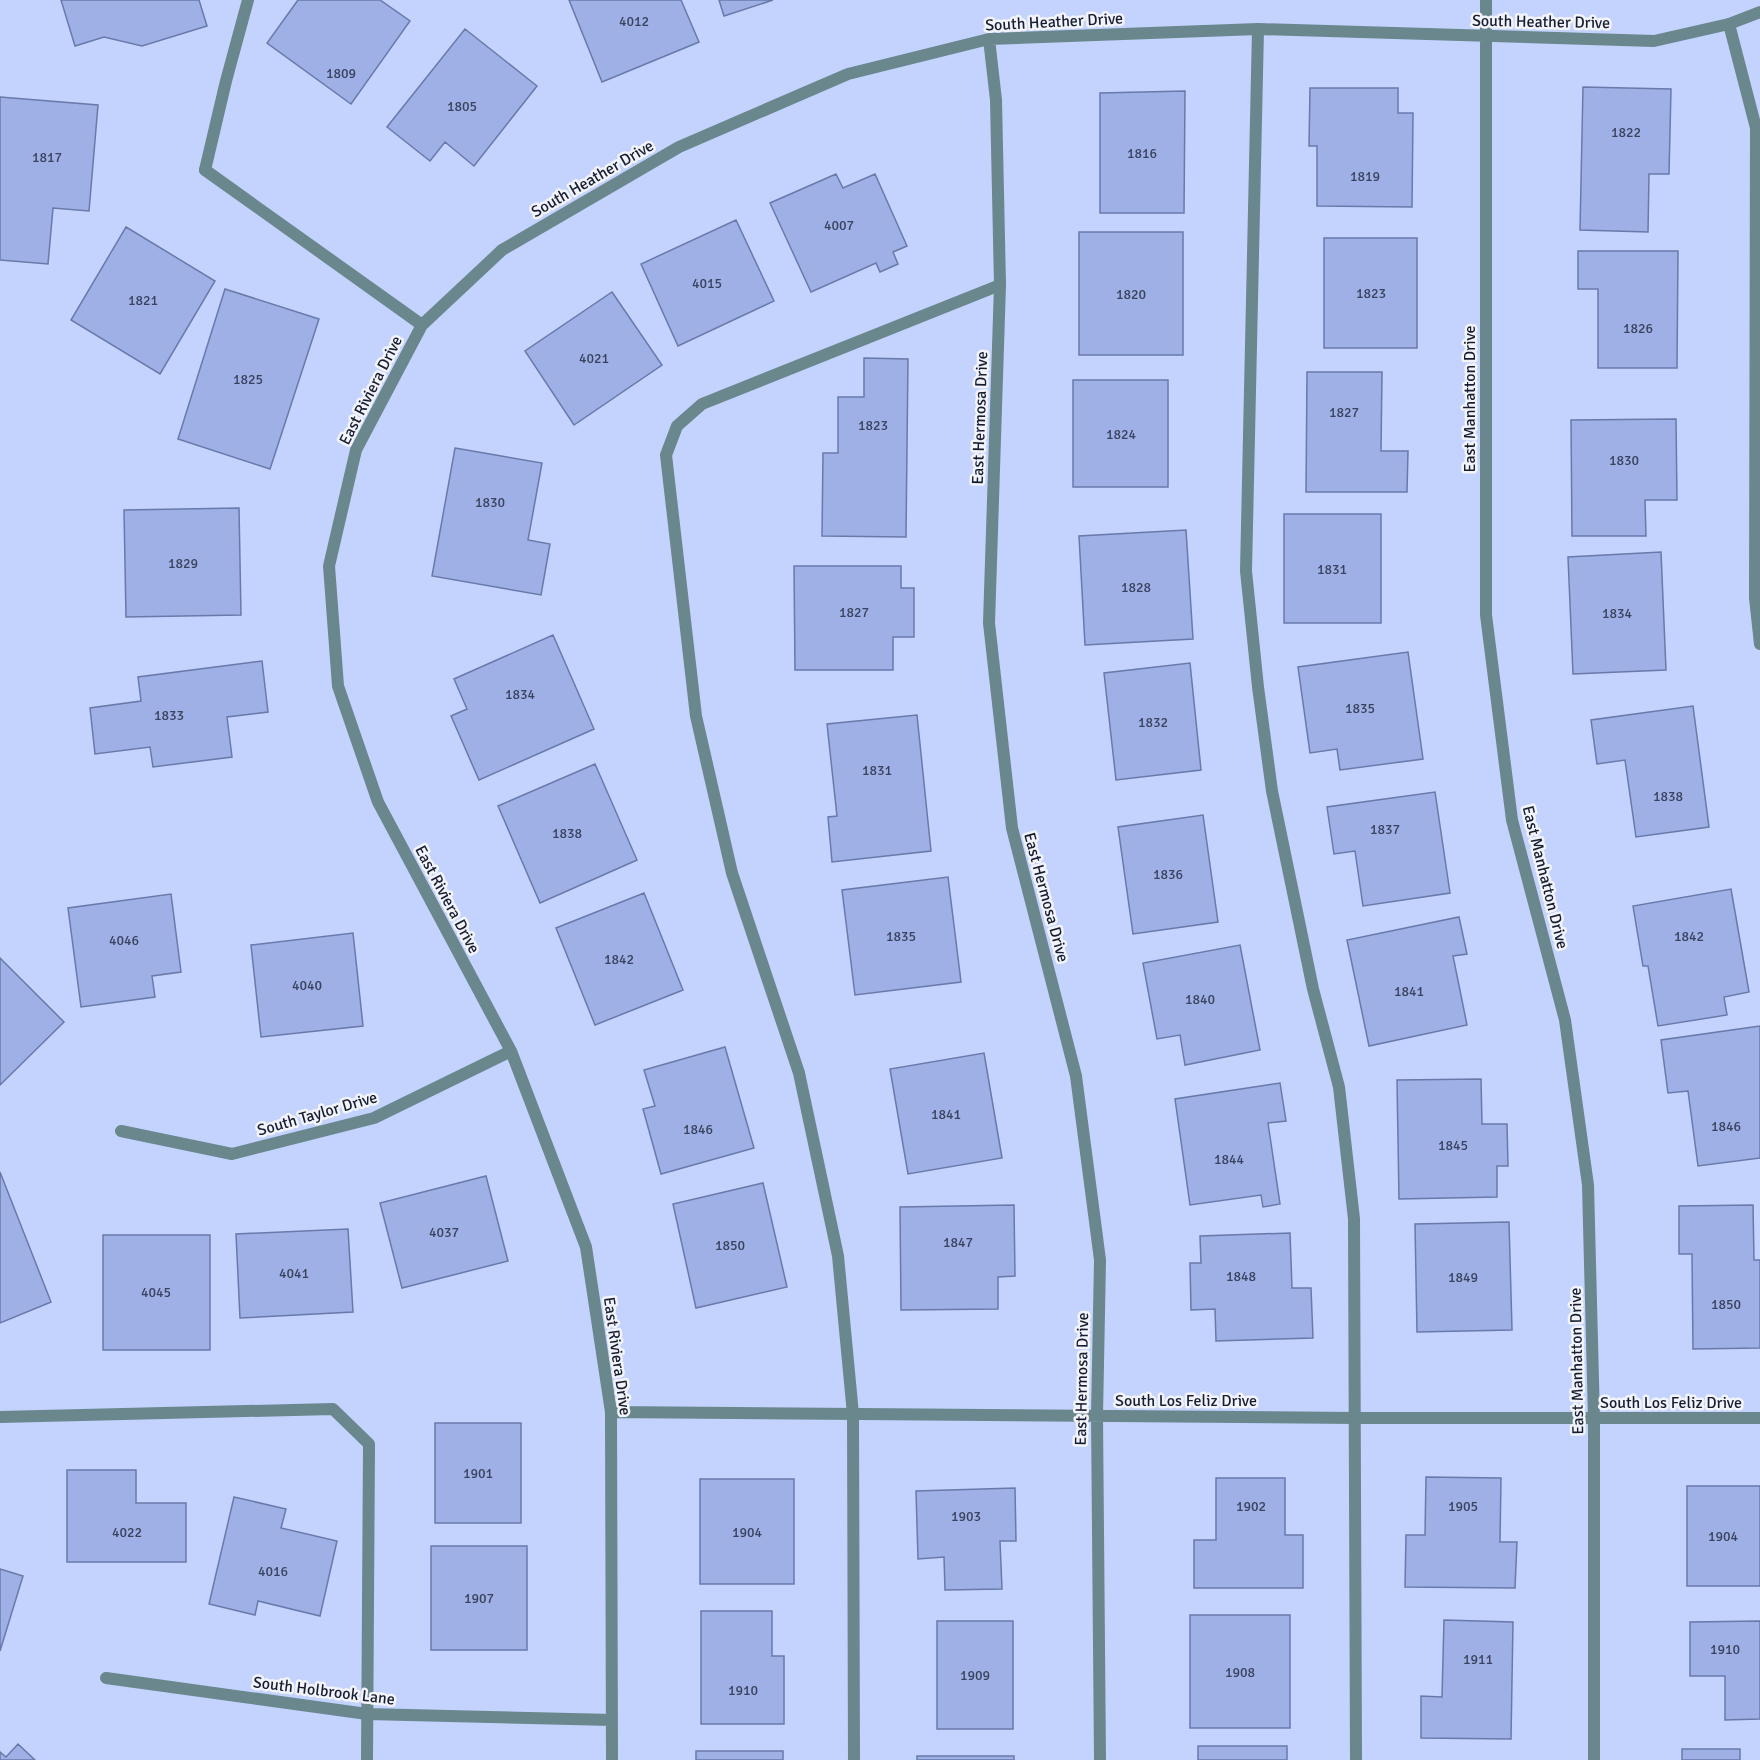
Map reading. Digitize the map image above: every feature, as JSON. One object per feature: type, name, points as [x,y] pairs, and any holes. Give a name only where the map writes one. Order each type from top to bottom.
[{"type":"street","name":"East Riviera Drive","points":[[249,0],[226,81],[205,170],[422,325],[356,450],[329,566],[338,686],[378,802],[511,1051],[586,1247],[611,1412],[612,1760]]},
{"type":"street","name":"East Manhatton Drive","points":[[1486,0],[1486,615],[1512,820],[1565,1020],[1588,1185],[1594,1419],[1594,1760]]},
{"type":"street","name":"South Heather Drive","points":[[422,325],[502,250],[679,147],[848,74],[989,39],[1258,29],[1654,41],[1729,24],[1760,12]]},
{"type":"street","points":[[1729,24],[1756,128],[1755,598],[1760,644]]},
{"type":"street","points":[[1258,29],[1246,571],[1272,791],[1313,989],[1339,1087],[1354,1219],[1356,1760]]},
{"type":"street","name":"East Hermosa Drive","points":[[989,39],[996,100],[1000,285],[989,624],[1012,828],[1076,1076],[1100,1260],[1097,1416],[1100,1760]]},
{"type":"street","points":[[854,1760],[853,1414],[838,1256],[799,1073],[732,873],[696,716],[666,455],[677,426],[702,404],[1000,285]]},
{"type":"street","name":"South Taylor Drive","points":[[121,1131],[232,1154],[374,1118],[511,1051]]},
{"type":"street","points":[[0,1417],[333,1409],[369,1444],[367,1760]]},
{"type":"street","name":"South Los Feliz Drive","points":[[611,1412],[1356,1418],[1760,1418]]},
{"type":"street","name":"South Holbrook Lane","points":[[106,1678],[367,1714],[612,1720]]},
{"type":"building","points":[[61,0],[199,0],[207,26],[142,46],[104,37],[75,46]]},
{"type":"building","points":[[298,0],[380,0],[410,21],[351,104],[267,43]]},
{"type":"building","points":[[569,0],[681,0],[699,42],[602,82]]},
{"type":"building","points":[[719,0],[773,0],[724,16]]},
{"type":"building","points":[[465,29],[537,86],[474,166],[445,142],[430,161],[387,127]]},
{"type":"building","points":[[1583,87],[1671,89],[1669,174],[1649,174],[1648,232],[1580,230]]},
{"type":"building","points":[[1310,88],[1398,88],[1398,113],[1413,113],[1412,207],[1317,206],[1317,146],[1309,146]]},
{"type":"building","points":[[1185,91],[1184,213],[1100,213],[1100,93]]},
{"type":"building","points":[[0,97],[98,105],[89,211],[53,208],[48,264],[0,260]]},
{"type":"building","points":[[836,174],[843,188],[875,174],[907,246],[893,252],[898,264],[880,272],[876,263],[811,292],[770,203]]},
{"type":"building","points":[[736,220],[774,301],[678,346],[641,264]]},
{"type":"building","points":[[126,227],[215,281],[160,374],[71,320]]},
{"type":"building","points":[[1079,232],[1183,232],[1183,355],[1079,355]]},
{"type":"building","points":[[1324,238],[1417,238],[1417,348],[1324,348]]},
{"type":"building","points":[[1578,251],[1678,251],[1677,368],[1598,368],[1598,289],[1578,289]]},
{"type":"building","points":[[225,289],[319,319],[270,469],[178,439]]},
{"type":"building","points":[[612,292],[662,365],[574,425],[525,351]]},
{"type":"building","points":[[864,358],[908,359],[906,537],[822,536],[823,453],[838,453],[838,397],[864,397]]},
{"type":"building","points":[[1307,372],[1382,372],[1381,451],[1408,451],[1407,492],[1306,492]]},
{"type":"building","points":[[1073,380],[1168,380],[1168,487],[1073,487]]},
{"type":"building","points":[[1676,419],[1677,500],[1645,500],[1646,536],[1572,536],[1571,420]]},
{"type":"building","points":[[455,448],[542,463],[528,540],[550,544],[541,595],[432,576]]},
{"type":"building","points":[[239,508],[241,615],[126,617],[124,510]]},
{"type":"building","points":[[1284,514],[1381,514],[1381,623],[1284,623]]},
{"type":"building","points":[[1186,530],[1193,639],[1085,645],[1079,536]]},
{"type":"building","points":[[1661,552],[1666,670],[1573,674],[1568,557]]},
{"type":"building","points":[[794,566],[901,566],[901,588],[914,588],[914,637],[893,637],[893,670],[795,670]]},
{"type":"building","points":[[553,635],[594,729],[479,780],[451,716],[467,709],[454,679]]},
{"type":"building","points":[[1408,652],[1423,759],[1340,770],[1337,749],[1310,753],[1298,667]]},
{"type":"building","points":[[262,661],[268,712],[227,717],[232,757],[153,767],[150,747],[95,754],[90,708],[141,701],[138,677]]},
{"type":"building","points":[[1190,663],[1201,770],[1116,780],[1104,673]]},
{"type":"building","points":[[1693,706],[1709,827],[1636,837],[1625,760],[1597,764],[1591,720]]},
{"type":"building","points":[[917,715],[931,851],[832,862],[828,817],[837,816],[827,724]]},
{"type":"building","points":[[595,764],[637,860],[540,903],[498,806]]},
{"type":"building","points":[[1435,792],[1450,893],[1363,906],[1355,851],[1334,854],[1327,807]]},
{"type":"building","points":[[1203,815],[1218,922],[1133,934],[1118,827]]},
{"type":"building","points":[[948,877],[961,982],[855,995],[842,890]]},
{"type":"building","points":[[1731,889],[1749,992],[1724,997],[1727,1015],[1658,1026],[1648,966],[1643,966],[1633,906]]},
{"type":"building","points":[[644,893],[683,990],[595,1025],[556,928]]},
{"type":"building","points":[[171,894],[181,972],[152,976],[155,997],[81,1007],[68,908]]},
{"type":"building","points":[[1459,917],[1467,954],[1453,956],[1467,1025],[1369,1046],[1347,940]]},
{"type":"building","points":[[353,933],[363,1026],[261,1037],[251,945]]},
{"type":"building","points":[[1240,945],[1260,1050],[1185,1065],[1180,1035],[1157,1039],[1143,963]]},
{"type":"building","points":[[0,958],[64,1022],[0,1085]]},
{"type":"building","points":[[1760,1026],[1760,1158],[1698,1166],[1688,1091],[1668,1093],[1661,1040]]},
{"type":"building","points":[[725,1047],[754,1148],[661,1174],[643,1109],[655,1106],[644,1070]]},
{"type":"building","points":[[984,1053],[1002,1158],[908,1174],[890,1069]]},
{"type":"building","points":[[1481,1079],[1482,1124],[1507,1124],[1508,1166],[1497,1166],[1497,1197],[1399,1199],[1397,1080]]},
{"type":"building","points":[[1280,1083],[1286,1121],[1268,1123],[1280,1204],[1263,1207],[1261,1195],[1190,1205],[1175,1099]]},
{"type":"building","points":[[0,1172],[51,1302],[0,1323]]},
{"type":"building","points":[[486,1176],[508,1261],[402,1288],[380,1203]]},
{"type":"building","points":[[763,1183],[787,1287],[696,1308],[673,1204]]},
{"type":"building","points":[[1014,1205],[1015,1276],[998,1277],[998,1309],[901,1310],[900,1207]]},
{"type":"building","points":[[1753,1205],[1754,1260],[1760,1260],[1760,1348],[1693,1349],[1692,1254],[1679,1254],[1679,1206]]},
{"type":"building","points":[[1509,1222],[1512,1330],[1417,1332],[1415,1224]]},
{"type":"building","points":[[348,1229],[353,1312],[240,1318],[236,1234]]},
{"type":"building","points":[[1290,1233],[1292,1288],[1311,1288],[1313,1338],[1216,1341],[1215,1309],[1191,1310],[1190,1263],[1201,1263],[1200,1236]]},
{"type":"building","points":[[103,1235],[210,1235],[210,1350],[103,1350]]},
{"type":"building","points":[[435,1423],[521,1423],[521,1523],[435,1523]]},
{"type":"building","points":[[67,1470],[136,1470],[136,1503],[186,1503],[186,1562],[67,1562]]},
{"type":"building","points":[[1426,1477],[1501,1478],[1500,1542],[1517,1542],[1515,1588],[1405,1587],[1406,1535],[1425,1535]]},
{"type":"building","points":[[1216,1478],[1285,1478],[1285,1535],[1303,1535],[1303,1588],[1194,1588],[1194,1540],[1216,1540]]},
{"type":"building","points":[[700,1479],[794,1479],[794,1584],[700,1584]]},
{"type":"building","points":[[1687,1486],[1760,1486],[1760,1586],[1687,1586]]},
{"type":"building","points":[[1015,1488],[1016,1541],[1000,1541],[1002,1589],[945,1590],[944,1557],[918,1559],[916,1491]]},
{"type":"building","points":[[234,1497],[286,1509],[281,1528],[337,1541],[320,1616],[258,1601],[255,1615],[209,1604]]},
{"type":"building","points":[[431,1546],[527,1546],[527,1650],[431,1650]]},
{"type":"building","points":[[0,1569],[23,1576],[0,1651]]},
{"type":"building","points":[[701,1611],[772,1611],[772,1656],[784,1656],[784,1724],[701,1724]]},
{"type":"building","points":[[1190,1615],[1290,1615],[1290,1728],[1190,1728]]},
{"type":"building","points":[[1444,1620],[1513,1622],[1511,1739],[1421,1738],[1421,1696],[1442,1697]]},
{"type":"building","points":[[937,1621],[1013,1621],[1013,1729],[937,1729]]},
{"type":"building","points":[[1760,1621],[1760,1719],[1725,1720],[1725,1676],[1690,1676],[1690,1622]]},
{"type":"building","points":[[18,1744],[35,1760],[0,1760],[0,1752],[6,1757]]},
{"type":"building","points":[[1198,1746],[1287,1746],[1287,1760],[1198,1760]]},
{"type":"building","points":[[1682,1749],[1740,1749],[1740,1760],[1682,1760]]},
{"type":"building","points":[[696,1751],[783,1751],[783,1760],[696,1760]]},
{"type":"building","points":[[917,1756],[1014,1756],[1014,1760],[917,1760]]}]
